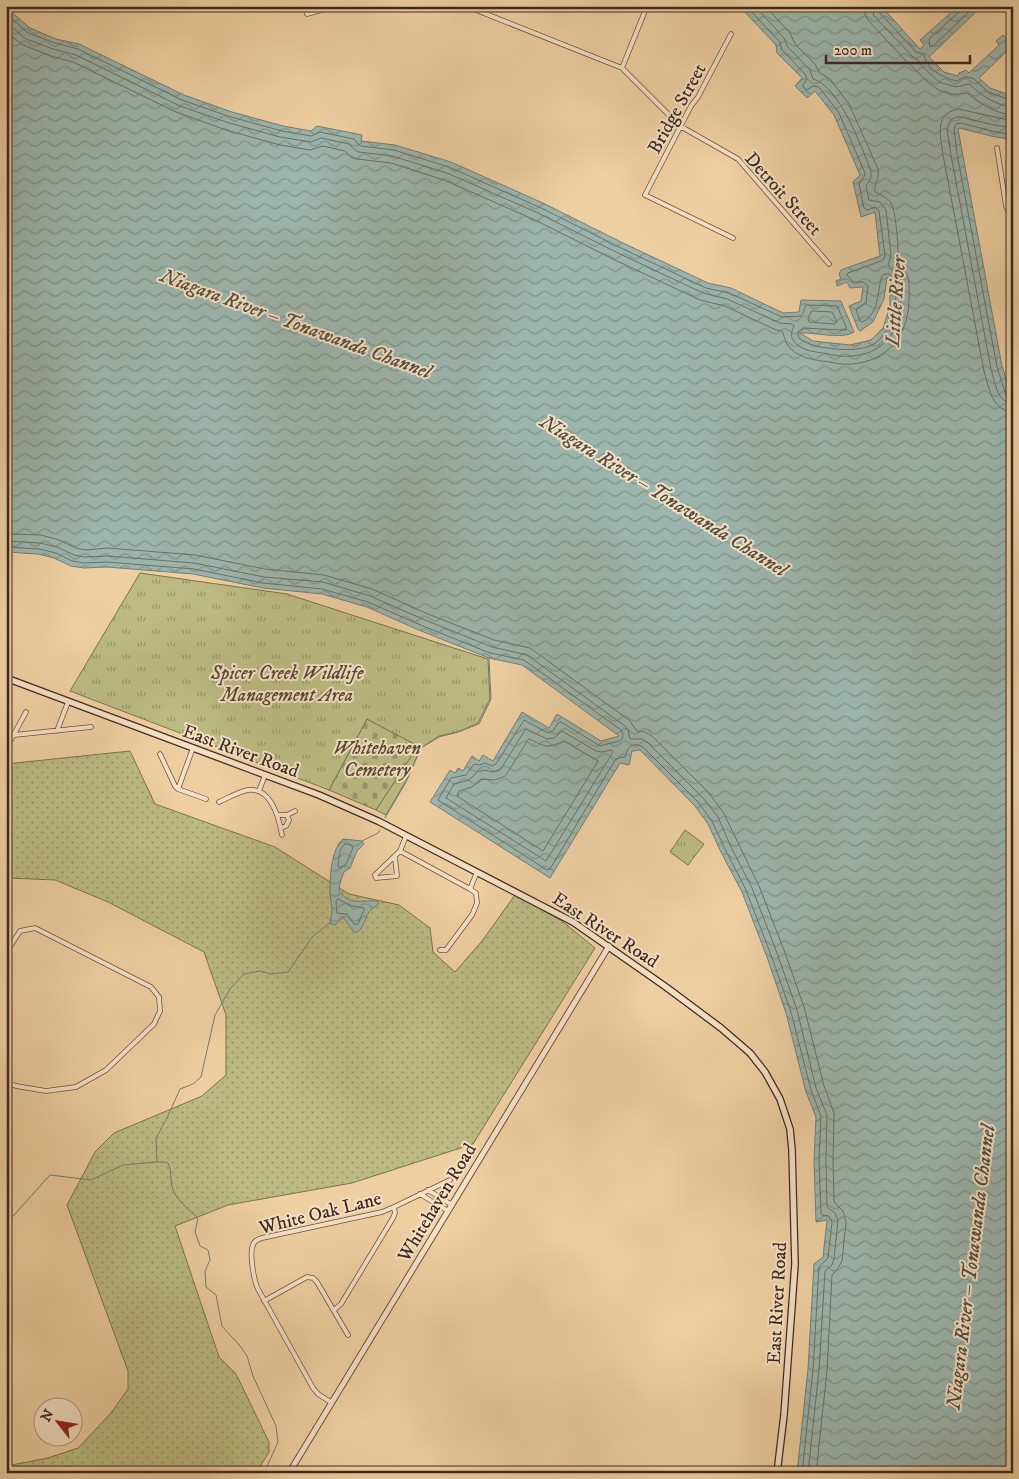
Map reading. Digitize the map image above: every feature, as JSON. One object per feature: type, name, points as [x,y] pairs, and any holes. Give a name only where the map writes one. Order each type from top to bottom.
[{"type":"main road","name":"East River Road","points":[[6,678],[340,804],[406,836],[574,922],[721,1028],[750,1053],[770,1080],[784,1109],[791,1139],[793,1165],[794,1264],[784,1415],[777,1473]]},
{"type":"street","points":[[307,14],[335,6]]},
{"type":"street","points":[[466,6],[622,68],[647,6]]},
{"type":"street","name":"Bridge Street","points":[[731,34],[698,97],[680,126],[645,195],[733,238]]},
{"type":"street","name":"Detroit Street","points":[[622,68],[680,126],[738,159],[829,264]]},
{"type":"street","points":[[997,148],[1006,206],[1013,215]]},
{"type":"street","points":[[57,730],[68,702]]},
{"type":"street","points":[[6,749],[26,712]]},
{"type":"street","points":[[14,735],[91,727]]},
{"type":"street","points":[[178,789],[193,748]]},
{"type":"street","points":[[160,754],[178,789],[206,799]]},
{"type":"street","points":[[259,791],[265,775]]},
{"type":"street","points":[[219,802],[240,792],[259,791],[266,795],[278,815],[282,835]]},
{"type":"street","points":[[278,815],[287,815],[295,811]]},
{"type":"street","points":[[281,828],[286,826],[289,820],[287,815]]},
{"type":"street","points":[[396,856],[397,876],[376,878],[374,875],[400,851],[406,836]]},
{"type":"street","points":[[400,851],[476,893],[477,903],[472,916],[446,950],[440,950]]},
{"type":"street","points":[[470,889],[477,872]]},
{"type":"street","points":[[6,953],[20,931],[35,928],[151,987],[159,997],[160,1011],[154,1024],[106,1070],[76,1087],[46,1092],[6,1082]]},
{"type":"street","name":"Whitehaven Road","points":[[289,1473],[609,946]]},
{"type":"street","name":"White Oak Lane","points":[[332,1403],[318,1394],[313,1388],[256,1286],[251,1251],[253,1244],[256,1240],[262,1238],[382,1212],[450,1180]]},
{"type":"street","points":[[428,1190],[452,1206]]},
{"type":"street","points":[[420,1194],[448,1211]]},
{"type":"street","name":"White Oak Lane","points":[[334,1310],[341,1304],[393,1218],[394,1207]]},
{"type":"street","points":[[264,1301],[307,1277],[311,1277],[317,1282],[348,1335]]},
{"type":"green space","name":"Spicer Creek Wildlife Management Area","points":[[140,573],[287,594],[488,659],[490,699],[478,723],[458,732],[439,736],[421,748],[406,781],[386,815],[376,810],[418,746],[367,719],[329,790],[70,691]]},
{"type":"green space","name":"Whitehaven Cemetery","points":[[367,719],[419,746],[376,810],[329,790]]},
{"type":"green space","points":[[130,751],[155,804],[275,847],[349,894],[399,905],[430,928],[433,952],[455,972],[482,941],[515,895],[562,921],[595,948],[473,1144],[352,1183],[228,1205],[175,1226],[219,1357],[236,1374],[269,1442],[269,1452],[256,1473],[234,1473],[228,1470],[225,1473],[6,1473],[6,1466],[48,1458],[82,1446],[111,1413],[128,1389],[128,1371],[67,1205],[95,1152],[114,1133],[202,1096],[226,1075],[226,1015],[204,952],[108,902],[55,880],[6,879],[6,764]]},
{"type":"green space","points":[[685,830],[704,844],[688,865],[670,852]]},
{"type":"water","points":[[6,6],[10,6],[9,10],[30,28],[56,39],[79,44],[184,95],[232,112],[283,126],[311,131],[317,126],[362,135],[361,141],[395,145],[451,162],[543,203],[708,283],[731,288],[783,313],[799,312],[801,300],[841,301],[854,332],[836,336],[800,333],[813,341],[850,345],[871,340],[883,328],[890,306],[890,282],[887,277],[884,299],[873,322],[860,331],[849,306],[861,301],[863,287],[850,288],[847,282],[837,286],[836,281],[841,279],[839,274],[841,270],[880,256],[875,212],[861,217],[853,182],[860,175],[834,115],[815,91],[807,98],[795,86],[802,78],[777,53],[776,45],[739,6],[881,6],[920,49],[924,45],[920,40],[956,8],[960,6],[973,6],[977,11],[929,57],[944,72],[958,76],[959,73],[966,70],[969,73],[999,45],[996,41],[1003,35],[1012,43],[1009,49],[979,78],[990,88],[1013,96],[1013,140],[958,129],[1002,366],[1013,400],[1013,1473],[797,1473],[808,1369],[814,1264],[823,1257],[827,1220],[816,1222],[814,1160],[816,1117],[806,1092],[786,1013],[742,892],[708,824],[695,806],[640,750],[632,751],[629,765],[620,763],[550,878],[430,802],[450,770],[455,773],[458,768],[463,771],[472,756],[479,761],[483,755],[493,761],[522,712],[549,728],[557,714],[601,741],[619,736],[522,665],[489,658],[367,607],[322,594],[263,588],[193,574],[107,567],[84,568],[71,566],[54,558],[38,554],[6,552]]},
{"type":"water","points":[[343,839],[362,841],[364,844],[357,851],[350,868],[344,872],[339,891],[348,899],[376,901],[379,903],[369,912],[356,933],[344,918],[335,925],[330,923],[332,911],[330,890],[331,868],[336,848]]},
{"type":"waterway","points":[[385,818],[406,782],[421,748],[439,737],[479,724],[491,699],[489,658]]},
{"type":"waterway","points":[[362,841],[378,833],[380,830]]},
{"type":"waterway","points":[[264,1473],[278,1442],[276,1426],[253,1376],[247,1356],[222,1326],[216,1295],[206,1287],[205,1271],[210,1260],[208,1250],[200,1246],[195,1232],[198,1218],[176,1196],[172,1187],[168,1163],[157,1162],[156,1138],[180,1089],[193,1084],[201,1077],[215,1015],[230,989],[244,974],[260,971],[271,974],[288,972],[313,936],[331,922]]},
{"type":"waterway","points":[[6,1224],[50,1175],[91,1180],[123,1165],[157,1162]]},
{"type":"water label","name":"Little River","points":[[895,301]]},
{"type":"water label","name":"Niagara River – Tonawanda Channel","points":[[296,323]]},
{"type":"water label","name":"Niagara River – Tonawanda Channel","points":[[664,495]]},
{"type":"water label","name":"Niagara River – Tonawanda Channel","points":[[970,1267]]}]
